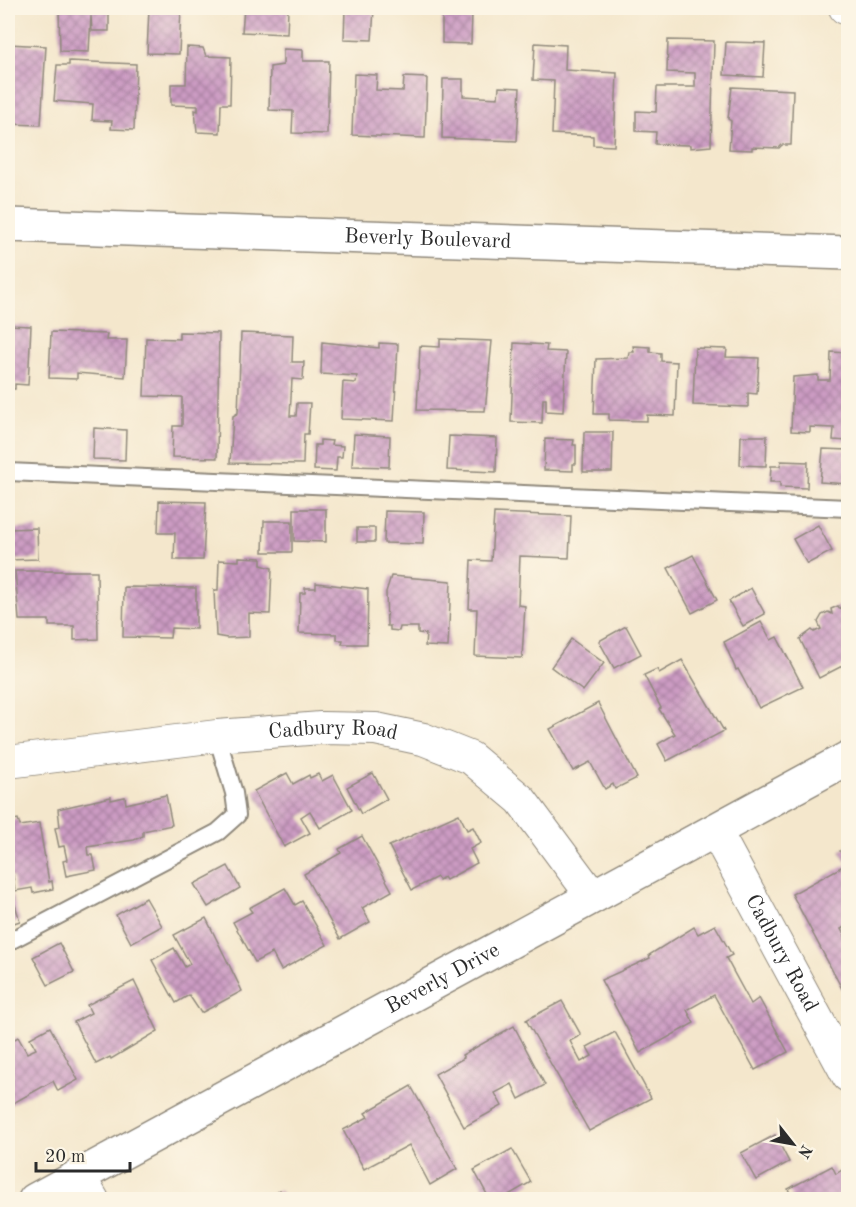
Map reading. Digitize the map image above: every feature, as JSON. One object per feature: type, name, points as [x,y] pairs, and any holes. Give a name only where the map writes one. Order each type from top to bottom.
[{"type":"street","name":"Beverly Boulevard","points":[[8,225],[849,253]]},
{"type":"street","name":"Cadbury Road","points":[[8,762],[217,736],[321,728],[376,729],[423,739],[471,758],[521,800],[593,897]]},
{"type":"street","name":"Beverly Drive","points":[[35,1200],[86,1188],[593,897],[849,758]]},
{"type":"street","name":"Cadbury Road","points":[[716,830],[849,1076]]},
{"type":"lane","points":[[8,472],[849,508]]},
{"type":"lane","points":[[8,942],[218,832],[237,815],[234,793],[217,736]]},
{"type":"building","points":[[59,8],[109,8],[109,31],[92,31],[91,16],[89,52],[60,51]]},
{"type":"building","points":[[149,8],[181,8],[179,54],[147,53]]},
{"type":"building","points":[[244,8],[288,9],[287,34],[242,32]]},
{"type":"building","points":[[345,9],[374,9],[372,40],[344,39]]},
{"type":"building","points":[[442,12],[472,12],[471,44],[442,43]]},
{"type":"building","points":[[668,40],[714,41],[711,146],[690,148],[690,145],[655,144],[656,132],[636,131],[636,111],[656,112],[657,87],[695,87],[695,73],[667,72]]},
{"type":"building","points":[[726,42],[765,43],[763,77],[724,75]]},
{"type":"building","points":[[535,43],[566,45],[565,70],[617,73],[614,146],[593,145],[593,136],[552,134],[554,81],[533,80]]},
{"type":"building","points":[[8,44],[46,46],[41,125],[8,124]]},
{"type":"building","points":[[187,47],[203,48],[206,56],[231,57],[230,104],[221,104],[220,133],[197,132],[195,110],[198,111],[198,106],[171,105],[171,84],[186,84]]},
{"type":"building","points":[[283,49],[303,50],[303,61],[329,61],[327,134],[292,133],[293,111],[269,110],[270,67],[283,65]]},
{"type":"building","points":[[69,61],[136,64],[134,130],[111,129],[112,121],[92,120],[93,104],[54,101],[57,65],[69,65]]},
{"type":"building","points":[[354,74],[377,75],[376,90],[403,91],[404,77],[427,78],[425,138],[352,135]]},
{"type":"building","points":[[443,79],[463,79],[463,96],[498,98],[499,87],[520,88],[517,141],[442,138]]},
{"type":"building","points":[[732,87],[793,90],[791,145],[782,145],[779,148],[752,147],[752,150],[729,149],[731,121],[728,119]]},
{"type":"building","points":[[8,325],[31,326],[28,385],[15,384],[15,389],[8,389]]},
{"type":"building","points":[[51,332],[107,334],[106,340],[127,340],[125,377],[77,373],[77,379],[49,378]]},
{"type":"building","points":[[179,332],[219,333],[217,458],[172,457],[173,426],[182,426],[182,397],[144,396],[146,338],[179,339]]},
{"type":"building","points":[[241,333],[293,335],[292,362],[304,362],[303,380],[292,379],[290,416],[296,416],[297,403],[310,403],[308,434],[304,434],[303,464],[230,463],[233,416],[238,413]]},
{"type":"building","points":[[440,339],[492,341],[485,411],[417,410],[420,346],[440,347]]},
{"type":"building","points":[[322,342],[379,348],[379,343],[398,344],[394,421],[341,419],[343,382],[356,383],[357,376],[321,374]]},
{"type":"building","points":[[514,343],[547,345],[546,351],[566,352],[563,412],[546,411],[546,399],[543,399],[542,423],[511,422]]},
{"type":"building","points":[[633,346],[650,347],[650,352],[661,353],[661,361],[677,362],[675,416],[647,415],[647,421],[609,420],[609,414],[594,414],[596,359],[628,358],[629,352],[634,352]]},
{"type":"building","points":[[695,348],[727,349],[726,357],[759,358],[757,394],[748,393],[748,407],[693,405]]},
{"type":"building","points":[[831,352],[848,353],[848,441],[833,440],[834,428],[810,427],[810,432],[791,431],[793,377],[818,375],[818,380],[830,380]]},
{"type":"building","points":[[94,428],[126,430],[125,460],[93,459]]},
{"type":"building","points":[[584,432],[613,432],[612,472],[583,472]]},
{"type":"building","points":[[354,434],[390,436],[389,467],[352,466]]},
{"type":"building","points":[[449,436],[497,438],[496,472],[447,470]]},
{"type":"building","points":[[741,436],[767,436],[766,466],[740,465]]},
{"type":"building","points":[[545,439],[574,440],[576,464],[573,464],[573,471],[544,470]]},
{"type":"building","points":[[320,440],[332,441],[331,445],[343,446],[342,457],[337,457],[336,471],[314,470],[315,445],[320,445]]},
{"type":"building","points":[[823,449],[848,450],[848,484],[820,482]]},
{"type":"building","points":[[781,461],[808,462],[807,488],[780,487],[780,482],[770,482],[771,466],[780,466]]},
{"type":"building","points":[[159,501],[206,502],[203,560],[174,560],[175,533],[158,533]]},
{"type":"building","points":[[294,509],[326,509],[326,542],[294,541]]},
{"type":"building","points":[[385,511],[424,512],[423,544],[384,543]]},
{"type":"building","points":[[494,513],[571,516],[569,558],[520,556],[518,605],[525,606],[522,658],[475,656],[477,609],[469,609],[471,560],[491,561]]},
{"type":"building","points":[[264,521],[292,521],[292,552],[263,552]]},
{"type":"building","points":[[818,525],[832,551],[807,564],[793,539]]},
{"type":"building","points":[[37,528],[38,559],[8,560],[8,529]]},
{"type":"building","points":[[357,528],[375,528],[375,542],[357,542]]},
{"type":"building","points":[[693,555],[717,600],[692,613],[668,568]]},
{"type":"building","points":[[239,557],[261,558],[261,565],[272,568],[270,614],[249,613],[249,637],[216,636],[214,590],[218,590],[219,560],[239,561]]},
{"type":"building","points":[[15,571],[97,571],[98,639],[74,640],[74,626],[49,626],[49,620],[19,620]]},
{"type":"building","points":[[391,576],[451,581],[448,647],[425,646],[426,634],[418,633],[418,627],[400,627],[399,631],[390,630],[390,626],[387,626],[386,592]]},
{"type":"building","points":[[316,583],[368,589],[367,644],[342,644],[343,640],[337,640],[337,634],[299,633],[300,593],[305,593],[305,588],[316,588]]},
{"type":"building","points":[[124,587],[196,588],[196,629],[171,628],[170,638],[123,637]]},
{"type":"building","points":[[751,588],[765,614],[743,626],[729,601]]},
{"type":"building","points":[[848,604],[848,663],[819,678],[800,639],[812,630],[814,632],[821,629],[818,622],[822,615],[828,612],[832,614],[831,609],[838,606],[840,609]]},
{"type":"building","points":[[761,622],[771,640],[777,637],[803,687],[759,708],[738,669],[736,670],[724,642]]},
{"type":"building","points":[[626,626],[641,654],[614,668],[599,641]]},
{"type":"building","points":[[571,639],[604,663],[583,691],[551,667]]},
{"type":"building","points":[[682,660],[724,731],[667,761],[658,744],[675,734],[659,709],[661,708],[644,675],[657,669],[659,673]]},
{"type":"building","points":[[598,703],[637,778],[615,789],[613,784],[605,789],[590,762],[573,771],[550,729]]},
{"type":"building","points":[[287,773],[293,784],[309,775],[310,778],[318,774],[322,781],[333,775],[352,810],[320,828],[310,811],[301,817],[310,833],[284,847],[254,791]]},
{"type":"building","points":[[373,773],[387,799],[361,814],[347,787]]},
{"type":"building","points":[[166,795],[172,825],[143,831],[143,836],[134,840],[87,847],[88,855],[93,855],[96,870],[66,876],[63,861],[67,860],[64,846],[59,847],[55,828],[60,827],[58,809],[111,797],[111,800],[125,797],[126,804]]},
{"type":"building","points":[[459,814],[467,830],[473,827],[481,843],[470,849],[477,863],[446,880],[444,877],[439,880],[437,877],[412,890],[389,846]]},
{"type":"building","points":[[18,819],[20,826],[39,823],[49,882],[52,881],[53,889],[33,893],[32,888],[15,891],[13,876],[8,877],[8,821]]},
{"type":"building","points":[[362,836],[392,891],[362,908],[370,922],[340,939],[304,874],[341,853],[339,849]]},
{"type":"building","points":[[848,846],[848,925],[841,929],[848,942],[848,1000],[792,894],[847,864],[840,851]]},
{"type":"building","points":[[228,866],[240,888],[208,907],[194,884]]},
{"type":"building","points":[[285,888],[295,905],[302,901],[327,945],[281,970],[272,953],[255,962],[233,922],[252,912],[249,908]]},
{"type":"building","points":[[11,892],[20,921],[8,925],[8,893]]},
{"type":"building","points":[[146,898],[162,926],[131,943],[116,915]]},
{"type":"building","points":[[206,918],[242,991],[201,1013],[189,995],[176,1003],[152,960],[174,948],[185,967],[190,964],[174,935]]},
{"type":"building","points":[[715,925],[732,955],[726,958],[751,1004],[759,998],[788,1052],[755,1070],[714,995],[687,1010],[694,1023],[640,1053],[601,980],[650,958],[649,955],[694,927],[698,934]]},
{"type":"building","points":[[59,943],[74,972],[48,985],[33,957]]},
{"type":"building","points":[[134,981],[158,1031],[111,1059],[110,1057],[96,1064],[74,1022],[91,1013],[87,1005]]},
{"type":"building","points":[[562,1001],[581,1035],[570,1041],[581,1062],[592,1056],[587,1047],[615,1032],[651,1098],[589,1131],[526,1020]]},
{"type":"building","points":[[514,1026],[545,1085],[519,1099],[512,1084],[495,1093],[502,1106],[464,1127],[435,1074],[464,1058],[462,1055]]},
{"type":"building","points":[[50,1027],[78,1080],[58,1091],[53,1081],[8,1106],[8,1043],[18,1037],[27,1053],[36,1049],[30,1038]]},
{"type":"building","points":[[411,1086],[457,1169],[430,1185],[409,1145],[364,1169],[343,1130],[368,1117],[365,1113]]},
{"type":"building","points":[[775,1135],[789,1162],[756,1180],[741,1153]]},
{"type":"building","points":[[512,1149],[531,1182],[500,1200],[490,1200],[474,1170]]},
{"type":"building","points":[[832,1166],[836,1174],[842,1170],[848,1182],[848,1200],[787,1200],[792,1197],[788,1189]]},
{"type":"building","points":[[280,1190],[285,1200],[264,1200]]}]
